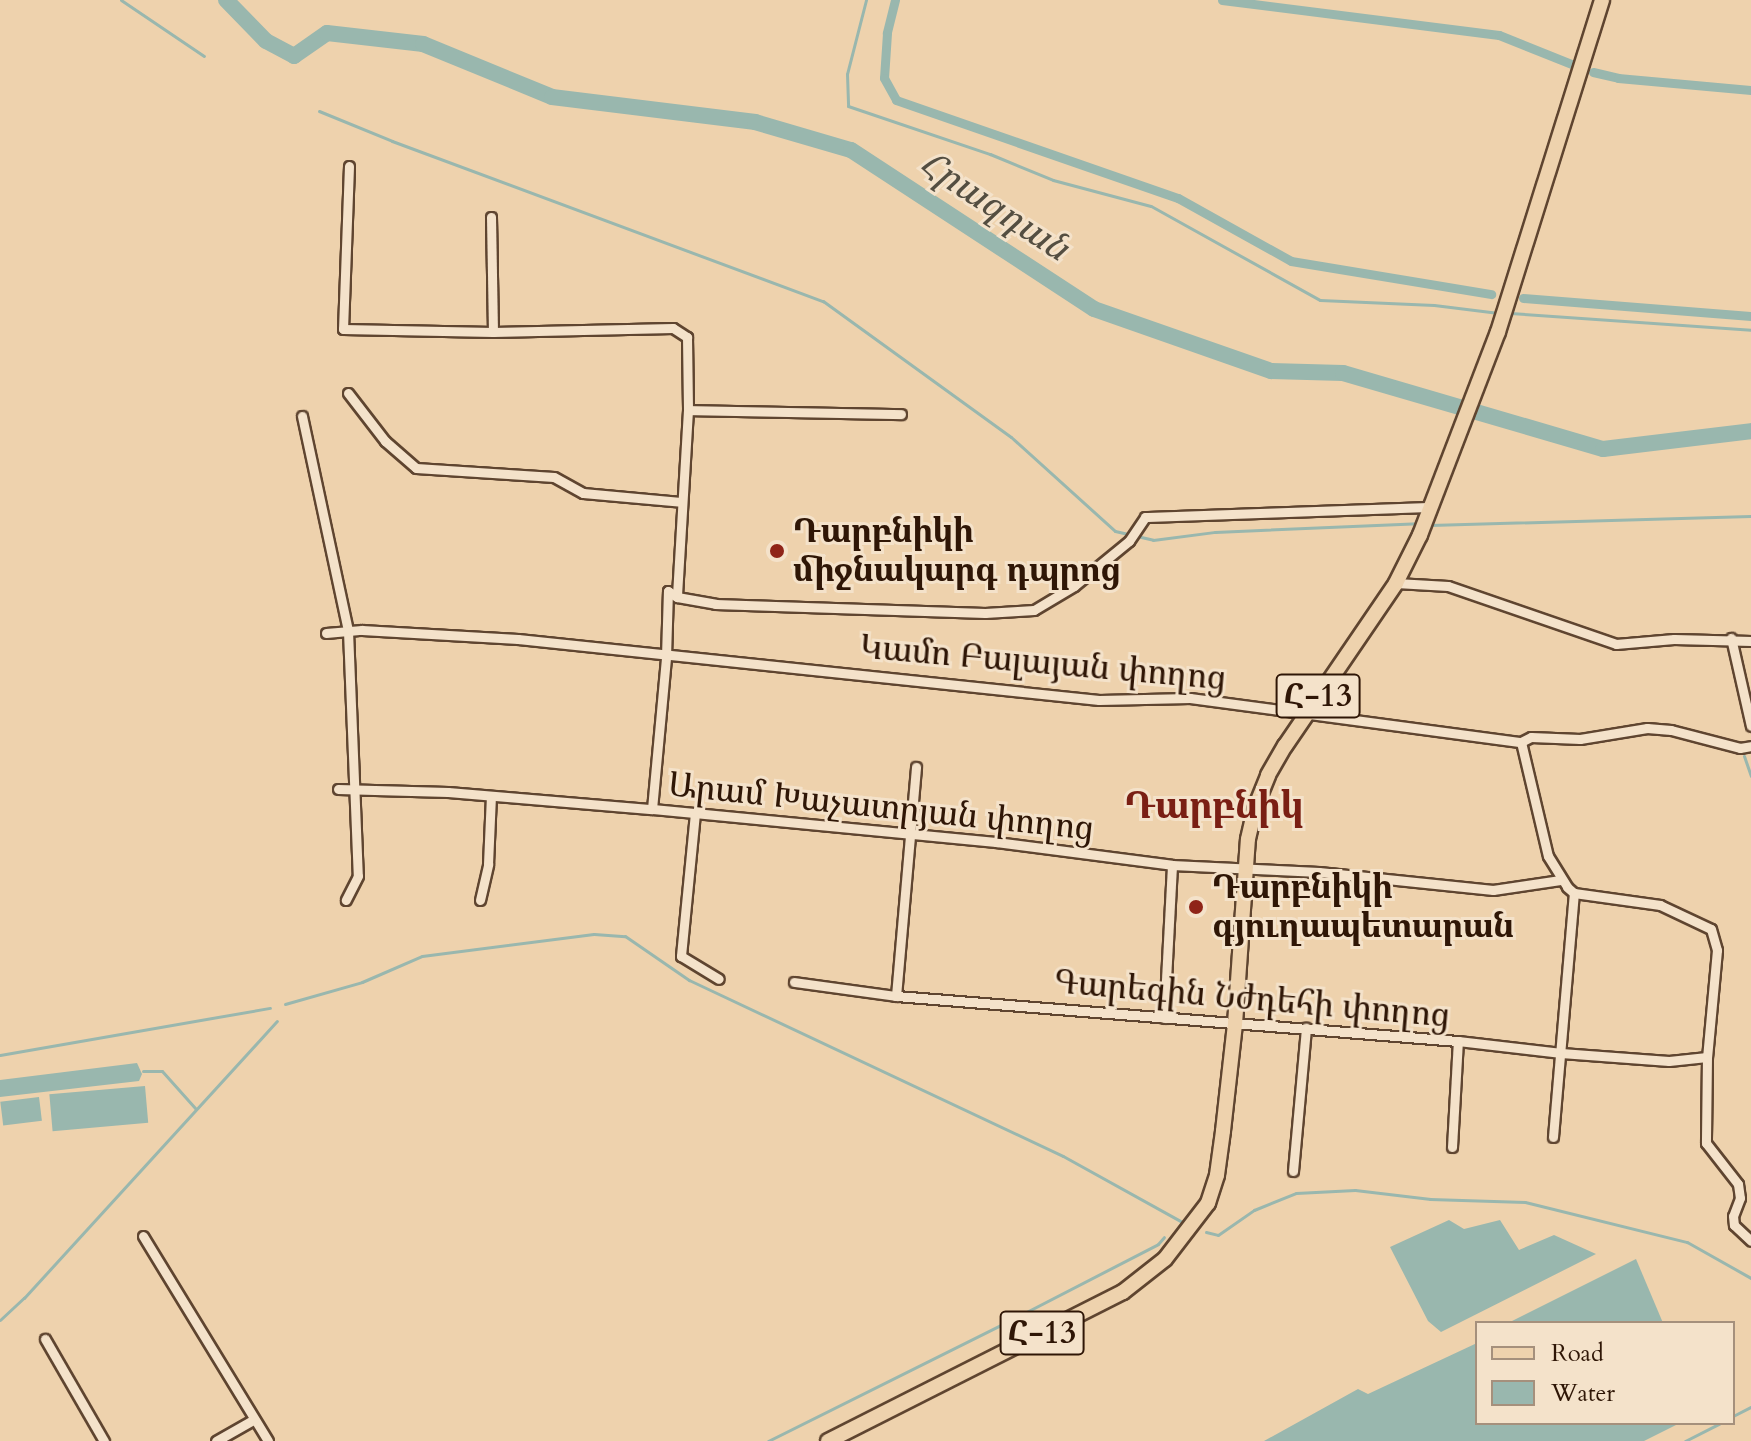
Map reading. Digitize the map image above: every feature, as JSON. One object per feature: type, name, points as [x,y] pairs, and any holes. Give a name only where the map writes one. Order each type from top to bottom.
[{"type":"main road","name":"Հ-13","points":[[828,1441],[1123,1292],[1165,1259],[1208,1203],[1217,1175],[1235,1024],[1250,826],[1262,789],[1304,716],[1396,583],[1420,535],[1501,324],[1602,0]]},
{"type":"street","points":[[349,166],[343,329],[493,332],[673,328],[681,330],[687,337],[688,410],[677,597]]},
{"type":"street","points":[[491,217],[493,332]]},
{"type":"street","points":[[348,393],[385,441],[416,468],[554,477],[583,493],[681,502]]},
{"type":"street","points":[[688,410],[901,414]]},
{"type":"street","points":[[302,416],[348,631],[358,876],[346,900]]},
{"type":"street","points":[[652,809],[666,657],[668,591],[677,597],[715,604],[985,613],[1034,610],[1074,586],[1129,541],[1145,517],[1429,513]]},
{"type":"street","points":[[1396,583],[1448,586],[1616,644],[1731,638],[1751,641]]},
{"type":"street","name":"Կամո Բալայան փողոց","points":[[326,633],[348,631],[518,639],[666,657],[1099,700],[1190,698],[1304,716],[1521,742],[1531,737],[1580,739],[1647,728],[1671,730],[1740,748],[1751,746]]},
{"type":"street","points":[[1731,638],[1751,726]]},
{"type":"street","points":[[1521,742],[1542,835],[1560,880],[1574,893],[1660,905],[1711,929],[1717,950],[1707,1057],[1706,1143],[1738,1184],[1740,1198],[1733,1216],[1734,1225],[1751,1241]]},
{"type":"street","points":[[896,996],[916,767]]},
{"type":"street","name":"Արամ Խաչատրյան փողոց","points":[[338,789],[491,796],[652,809],[996,842],[1172,865],[1319,872],[1493,890],[1560,880]]},
{"type":"street","points":[[480,900],[488,864],[491,796]]},
{"type":"street","points":[[695,813],[681,956],[719,979]]},
{"type":"street","points":[[1164,1018],[1172,865]]},
{"type":"street","points":[[1553,1137],[1574,893]]},
{"type":"street","name":"Գարեգին Նժդեհի փողոց","points":[[794,982],[896,996],[1458,1041],[1561,1053],[1669,1061],[1707,1057]]},
{"type":"street","points":[[1293,1171],[1306,1028]]},
{"type":"street","points":[[1452,1147],[1458,1041]]},
{"type":"street","points":[[143,1236],[193,1312],[253,1420],[268,1441]]},
{"type":"street","points":[[45,1339],[104,1441]]},
{"type":"street","points":[[216,1441],[253,1420]]},
{"type":"water","points":[[137,1063],[142,1074],[139,1081],[0,1097],[0,1080]]},
{"type":"water","points":[[145,1086],[148,1123],[53,1131],[49,1094]]},
{"type":"water","points":[[39,1097],[42,1121],[3,1126],[0,1102]]},
{"type":"water","points":[[1449,1220],[1464,1229],[1500,1220],[1519,1250],[1554,1235],[1596,1254],[1441,1332],[1428,1321],[1390,1247]]},
{"type":"water","points":[[1636,1259],[1662,1321],[1512,1321]]},
{"type":"water","points":[[1475,1344],[1475,1425],[1676,1425],[1644,1441],[1264,1441],[1358,1389],[1368,1394]]},
{"type":"waterway","points":[[121,0],[204,56]]},
{"type":"waterway","name":"Հրազդան","points":[[226,0],[266,41],[294,56],[327,33],[423,44],[552,97],[755,122],[851,150],[1094,309],[1271,371],[1343,373],[1603,449],[1751,431]]},
{"type":"waterway","points":[[866,0],[847,74],[848,106],[990,154],[1053,180],[1151,206],[1320,300],[1434,305],[1499,313]]},
{"type":"waterway","points":[[895,0],[887,33],[884,78],[896,100],[1178,198],[1291,261],[1491,294]]},
{"type":"waterway","points":[[1222,0],[1499,35],[1574,65]]},
{"type":"waterway","points":[[1593,72],[1618,78],[1751,90]]},
{"type":"waterway","points":[[319,111],[823,301],[1011,437],[1115,531],[1153,540],[1215,532],[1418,523]]},
{"type":"waterway","points":[[1523,298],[1751,316]]},
{"type":"waterway","points":[[1510,313],[1751,330]]},
{"type":"waterway","points":[[1430,525],[1751,516]]},
{"type":"waterway","points":[[1744,756],[1751,776]]},
{"type":"waterway","points":[[285,1004],[362,982],[422,956],[594,934],[625,936],[689,980],[1063,1156],[1182,1222]]},
{"type":"waterway","points":[[0,1055],[270,1008]]},
{"type":"waterway","points":[[0,1320],[24,1298],[277,1021]]},
{"type":"waterway","points":[[143,1071],[162,1071],[195,1108]]},
{"type":"waterway","points":[[1206,1232],[1218,1235],[1254,1210],[1296,1193],[1355,1190],[1430,1199],[1525,1202],[1687,1242],[1751,1278]]},
{"type":"waterway","points":[[768,1441],[1011,1320],[1158,1244],[1164,1237]]},
{"type":"waterway","points":[[1735,1415],[1751,1407]]},
{"type":"waterway","points":[[1685,1441],[1716,1425]]},
{"type":"place","name":"Դարբնիկի միջնակարգ դպրոց","points":[[777,551]]},
{"type":"place","name":"Դարբնիկի գյուղապետարան","points":[[1196,907]]},
{"type":"district","name":"Դարբնիկ","points":[[1214,807]]}]
